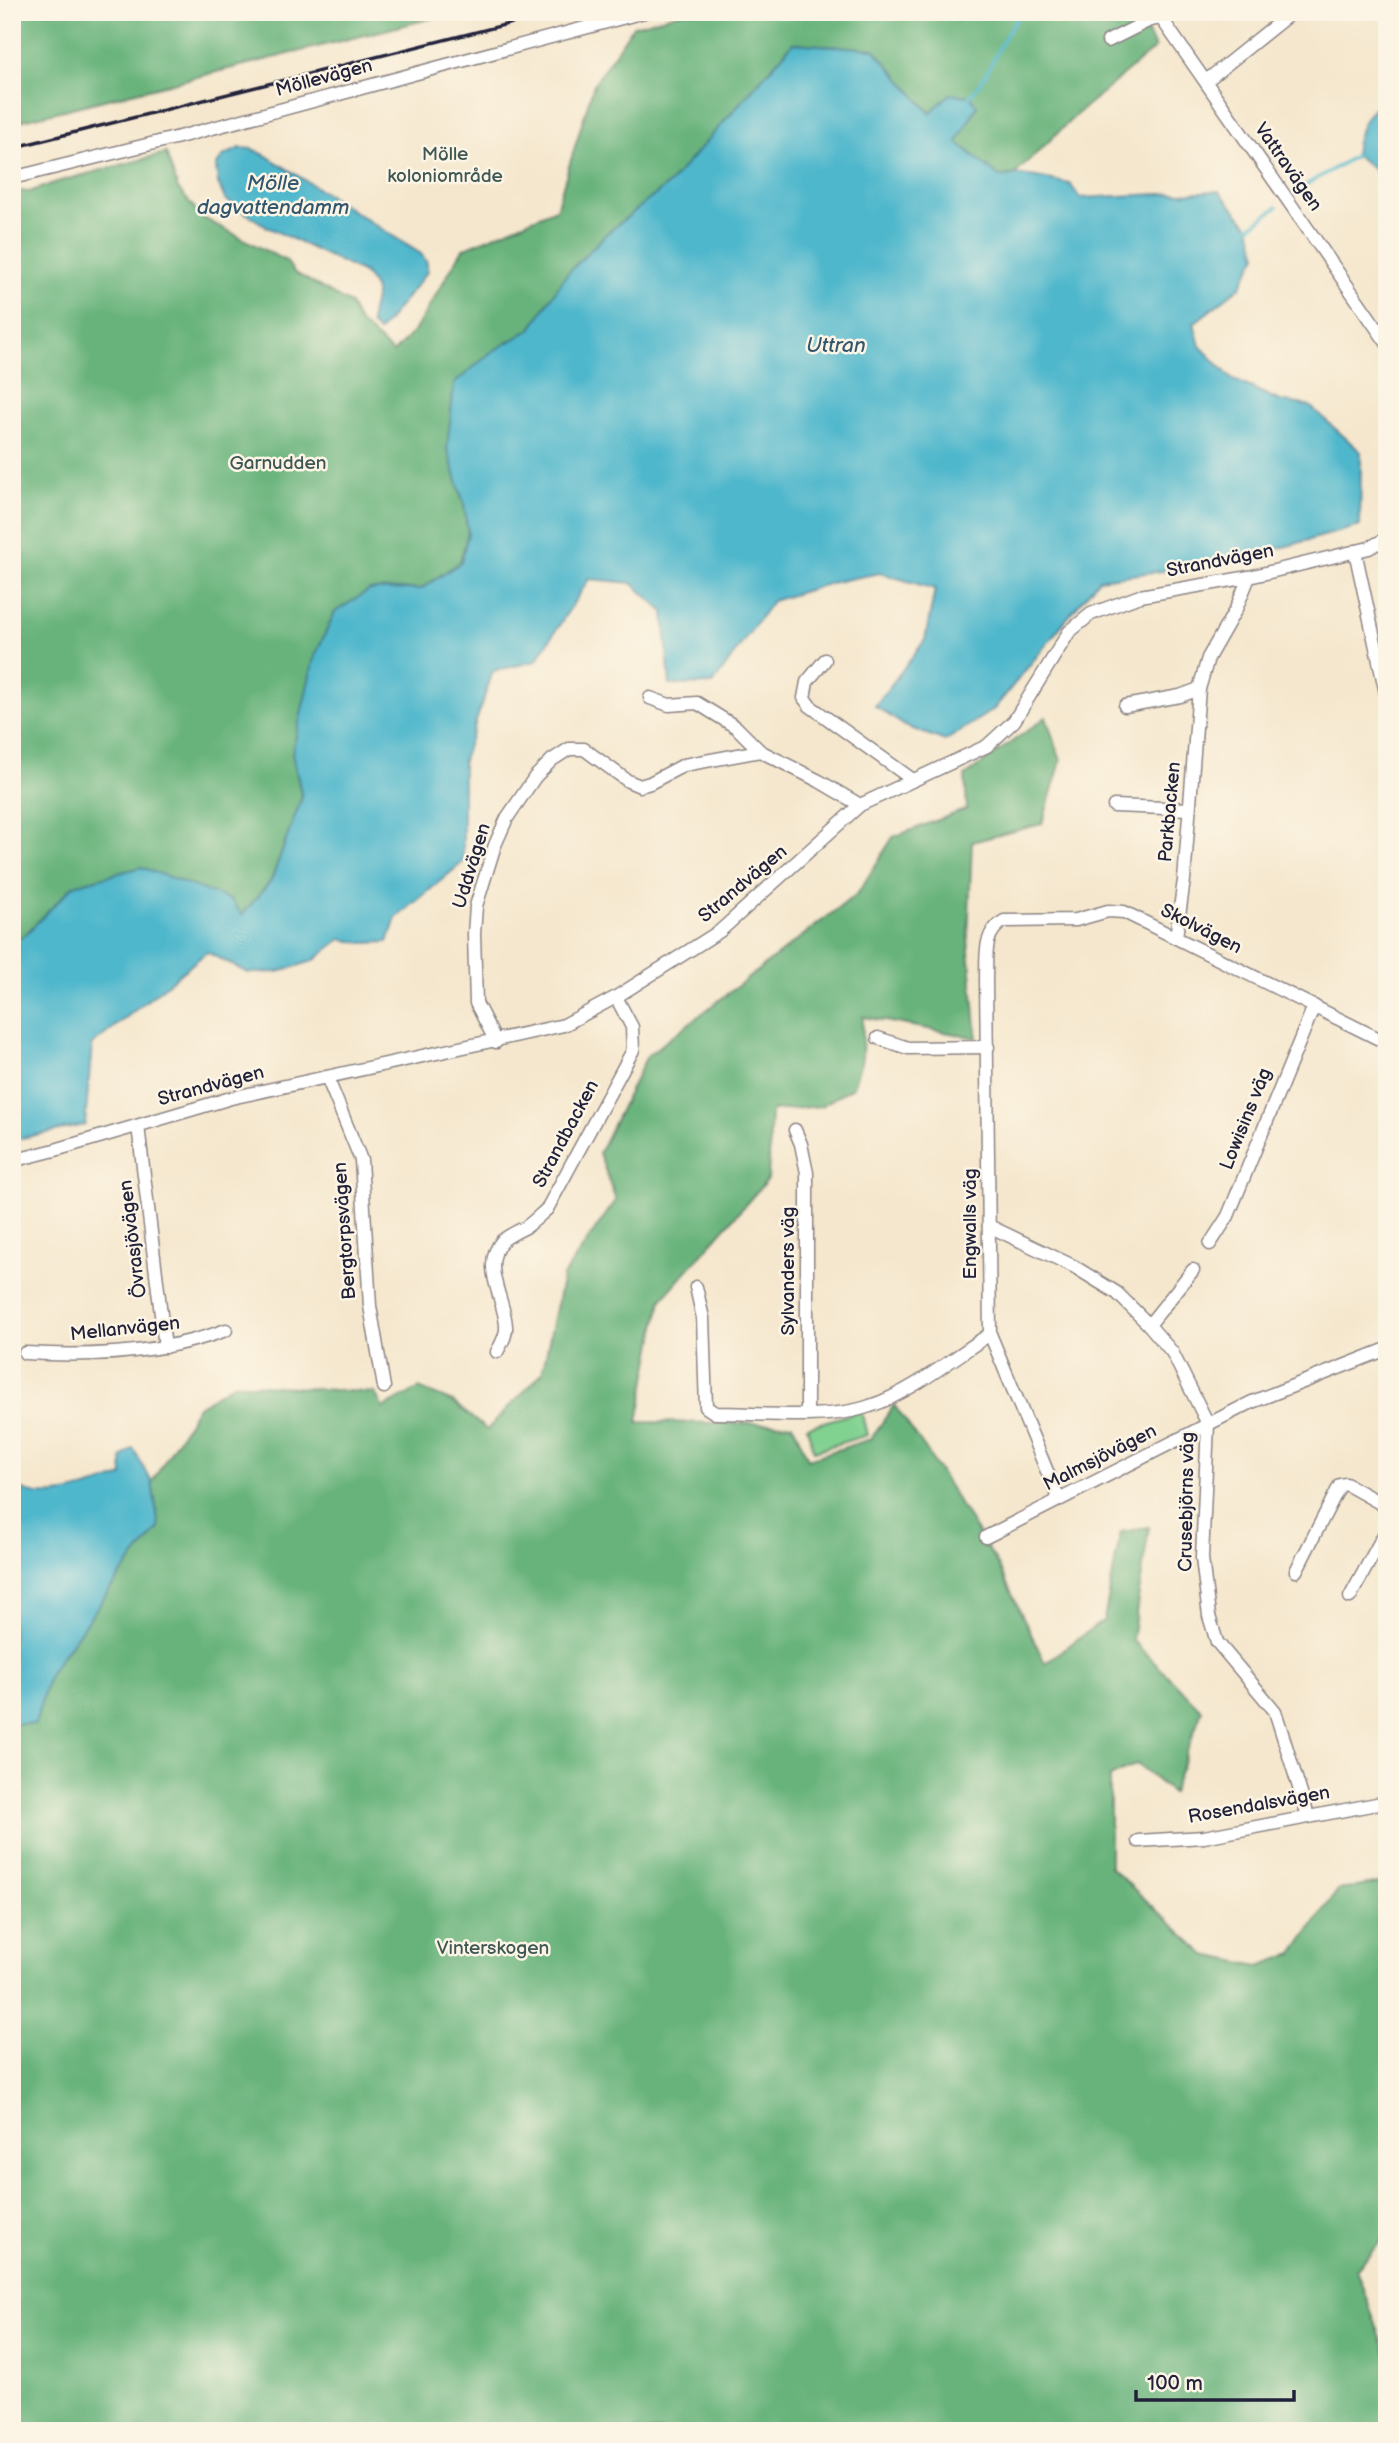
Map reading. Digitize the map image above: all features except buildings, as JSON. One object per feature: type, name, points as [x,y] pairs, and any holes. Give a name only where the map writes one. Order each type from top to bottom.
[{"type":"street","name":"Möllevägen","points":[[12,178],[179,137],[644,12]]},
{"type":"street","points":[[1206,82],[1292,12]]},
{"type":"street","points":[[1108,41],[1156,21]]},
{"type":"street","name":"Vattravägen","points":[[1156,21],[1206,82],[1387,343]]},
{"type":"street","name":"Strandvägen","points":[[12,1161],[231,1098],[564,1025],[616,997],[720,931],[860,805],[987,746],[1014,721],[1069,632],[1091,614],[1140,596],[1249,577],[1369,548],[1387,538]]},
{"type":"street","points":[[1355,551],[1387,698]]},
{"type":"street","name":"Parkbacken","points":[[1176,937],[1184,880],[1199,690],[1208,658],[1236,609],[1249,577]]},
{"type":"street","points":[[825,660],[807,682],[804,698],[810,706],[913,780]]},
{"type":"street","points":[[1125,706],[1199,690]]},
{"type":"street","points":[[650,698],[669,705],[697,703],[736,727],[760,751],[860,805]]},
{"type":"street","name":"Uddvägen","points":[[496,1042],[476,1003],[476,906],[507,818],[536,777],[569,749],[584,749],[639,786],[684,765],[760,751]]},
{"type":"street","points":[[1114,806],[1189,809]]},
{"type":"street","name":"Skolvägen","points":[[989,935],[1004,921],[1076,920],[1115,911],[1132,915],[1387,1043]]},
{"type":"street","name":"Engwalls väg","points":[[989,935],[986,971],[990,1334],[1059,1500]]},
{"type":"street","name":"Strandbacken","points":[[497,1352],[505,1338],[506,1326],[493,1268],[496,1250],[503,1240],[528,1225],[547,1209],[633,1050],[632,1027],[616,997]]},
{"type":"street","name":"Lowisins väg","points":[[1210,1244],[1228,1216],[1314,1006]]},
{"type":"street","points":[[878,1038],[908,1048],[988,1047]]},
{"type":"street","name":"Bergtorpsvägen","points":[[327,1077],[361,1160],[370,1306],[384,1387]]},
{"type":"street","name":"Övrasjövägen","points":[[138,1126],[164,1347]]},
{"type":"street","name":"Sylvanders väg","points":[[795,1130],[807,1173],[807,1414]]},
{"type":"street","name":"Crusebjörns väg","points":[[989,1226],[1073,1266],[1116,1293],[1172,1352],[1208,1424],[1202,1558],[1209,1616],[1217,1642],[1275,1711],[1308,1816]]},
{"type":"street","points":[[1149,1325],[1193,1270]]},
{"type":"street","points":[[696,1287],[703,1318],[706,1407],[715,1413],[807,1414],[843,1412],[870,1406],[900,1392],[990,1334]]},
{"type":"street","name":"Mellanvägen","points":[[25,1353],[98,1354],[164,1347],[188,1343],[226,1331]]},
{"type":"street","name":"Malmsjövägen","points":[[986,1537],[1252,1402],[1387,1349]]},
{"type":"street","points":[[1296,1571],[1340,1485],[1346,1484],[1387,1507]]},
{"type":"street","points":[[1350,1597],[1387,1530]]},
{"type":"street","name":"Rosendalsvägen","points":[[1138,1841],[1204,1837],[1387,1801]]},
{"type":"green space","points":[[12,12],[457,12],[12,123]]},
{"type":"green space","name":"Garnudden","points":[[684,12],[1138,12],[1155,48],[1076,115],[1015,174],[999,177],[957,142],[977,106],[930,113],[874,49],[793,43],[670,183],[606,234],[566,275],[531,329],[490,353],[447,448],[464,504],[468,533],[460,562],[421,589],[371,590],[292,753],[302,797],[271,881],[242,916],[231,900],[74,885],[22,938],[12,938],[12,190],[29,192],[166,153],[178,189],[203,218],[286,261],[294,272],[350,304],[358,321],[393,353],[415,330],[463,249],[556,209],[594,84],[633,26]]},
{"type":"green space","name":"Vinterskogen","points":[[1046,717],[1061,761],[1042,824],[972,842],[968,939],[977,1038],[863,1017],[862,1059],[853,1087],[821,1106],[771,1111],[768,1179],[661,1300],[638,1422],[793,1424],[808,1459],[871,1439],[894,1405],[926,1450],[998,1565],[1045,1663],[1104,1620],[1121,1532],[1149,1527],[1132,1640],[1202,1710],[1172,1793],[1137,1764],[1110,1777],[1110,1867],[1206,1955],[1259,1966],[1293,1954],[1338,1890],[1387,1882],[1387,2235],[1356,2269],[1387,2355],[1387,2431],[12,2431],[12,1723],[35,1724],[49,1674],[124,1570],[159,1528],[152,1482],[198,1406],[235,1383],[375,1393],[383,1408],[419,1388],[453,1402],[487,1430],[542,1373],[563,1276],[616,1200],[599,1153],[647,1056],[858,893],[893,837],[967,809],[965,776]]},
{"type":"green space","points":[[861,1411],[867,1435],[814,1451],[807,1427]]},
{"type":"water","name":"Uttran","points":[[793,43],[874,49],[930,113],[950,94],[970,96],[977,106],[957,142],[999,177],[1026,176],[1070,184],[1080,198],[1219,191],[1250,227],[1257,255],[1240,287],[1194,323],[1200,346],[1232,379],[1280,401],[1310,406],[1361,452],[1360,526],[1225,563],[1099,579],[994,709],[945,741],[905,726],[875,706],[925,640],[935,589],[880,573],[834,582],[772,601],[713,684],[670,685],[664,612],[632,583],[589,579],[536,661],[493,671],[463,760],[463,862],[396,918],[388,942],[362,943],[341,939],[313,961],[278,972],[248,973],[207,952],[92,1045],[85,1125],[12,1140],[12,938],[22,938],[74,885],[141,867],[231,900],[242,915],[271,881],[302,797],[292,753],[314,658],[335,612],[370,590],[421,589],[461,562],[468,533],[464,504],[447,448],[454,384],[490,353],[531,329],[566,275],[606,234],[670,183]]},
{"type":"water","points":[[1385,98],[1387,175],[1378,173],[1355,154],[1364,123],[1372,110]]},
{"type":"water","name":"Mölle dagvattendamm","points":[[240,148],[252,149],[265,155],[421,254],[427,263],[427,272],[379,332],[371,325],[375,294],[371,281],[364,273],[267,227],[225,199],[218,183],[216,166],[223,156]]},
{"type":"water","points":[[133,1448],[152,1482],[159,1528],[124,1570],[49,1674],[35,1724],[12,1723],[12,1485],[25,1491],[53,1494],[96,1485],[123,1476],[122,1458]]},
{"type":"waterway","points":[[970,96],[1023,12]]},
{"type":"waterway","points":[[1301,188],[1355,154]]},
{"type":"waterway","points":[[1250,227],[1277,207]]},
{"type":"railway","points":[[12,148],[556,12]]},
{"type":"park label","name":"Mölle koloniområde","points":[[445,165]]}]
